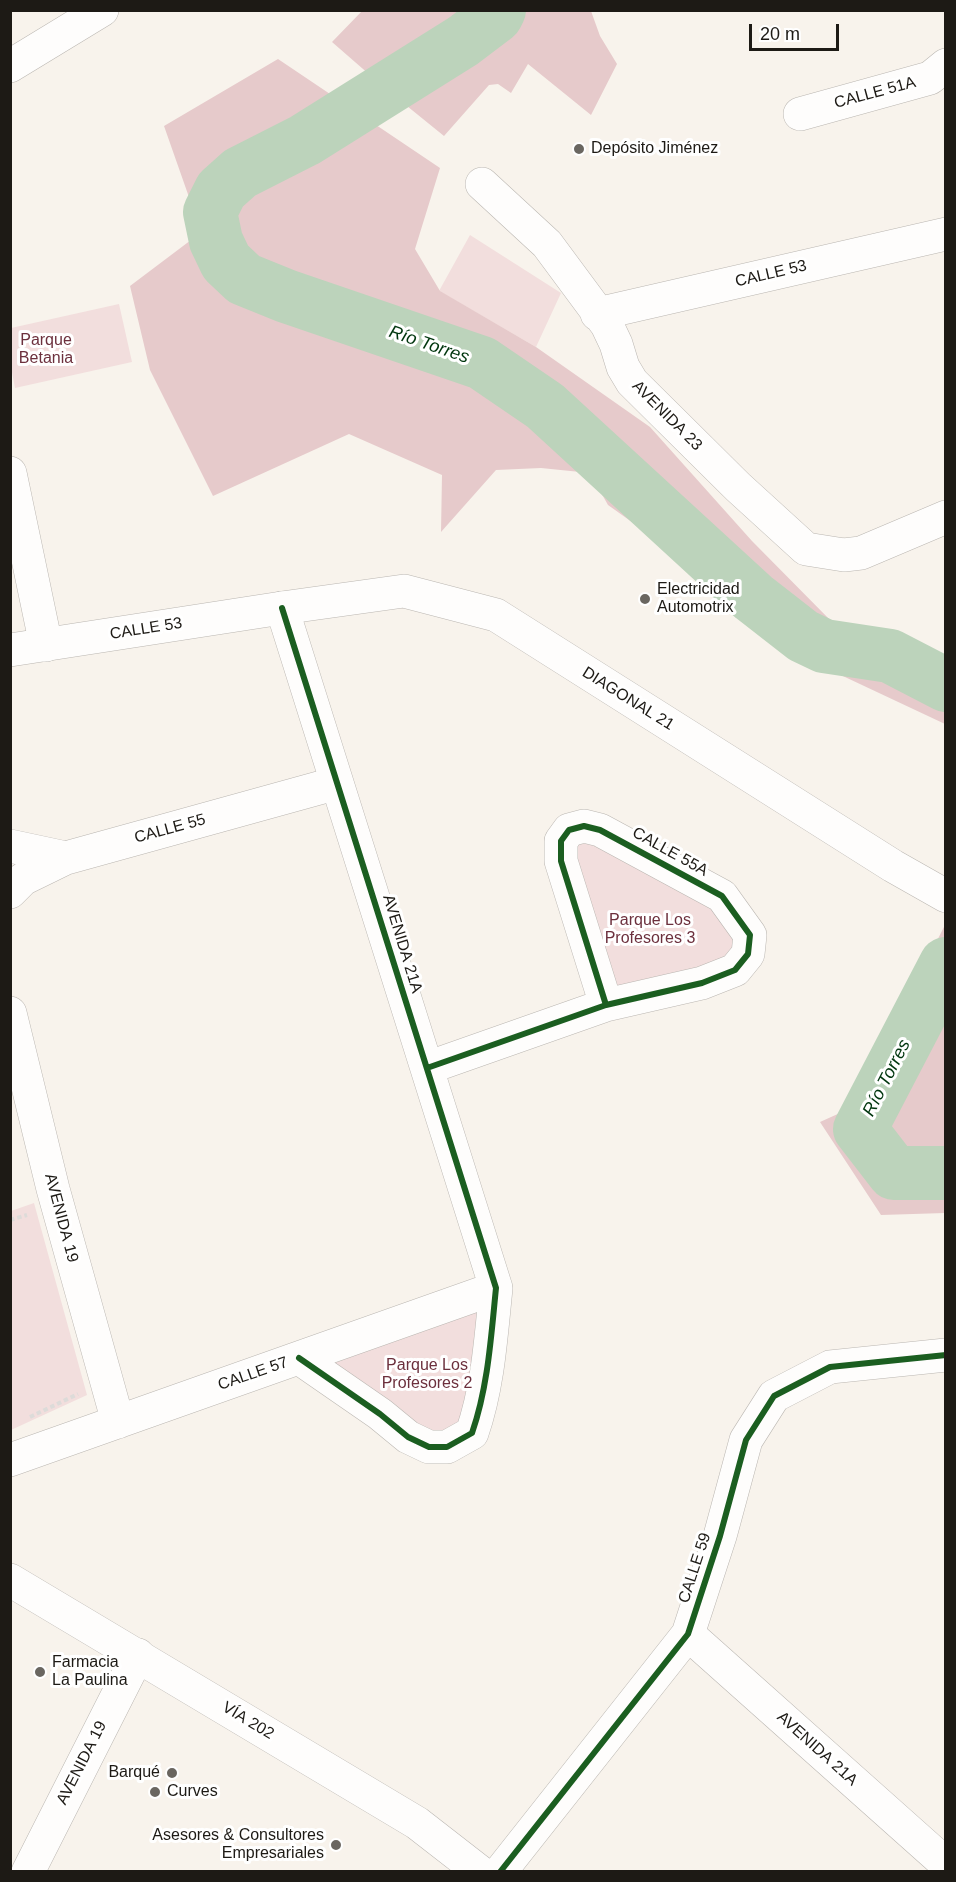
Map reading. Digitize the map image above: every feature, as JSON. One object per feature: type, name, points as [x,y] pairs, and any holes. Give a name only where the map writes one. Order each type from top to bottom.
[{"type":"street","points":[[10,66],[102,10]]},
{"type":"street","name":"CALLE 51A","points":[[800,114],[930,78],[945,65]]},
{"type":"street","name":"AVENIDA 23","points":[[482,184],[547,244],[607,325],[623,367],[632,382],[738,487],[806,549],[844,555],[861,553],[945,517]]},
{"type":"street","name":"CALLE 53","points":[[597,314],[945,234]]},
{"type":"street","points":[[10,473],[46,645]]},
{"type":"street","name":"DIAGONAL 21","points":[[282,608],[404,591],[496,615],[893,866],[945,896]]},
{"type":"street","name":"CALLE 53","points":[[10,650],[282,608]]},
{"type":"street","name":"AVENIDA 21A","points":[[282,608],[496,1288]]},
{"type":"street","name":"CALLE 55","points":[[10,892],[22,879],[66,858],[337,783]]},
{"type":"street","name":"CALLE 55A","points":[[427,1068],[606,1005],[702,983],[735,970],[748,954],[750,935],[722,896],[600,830],[584,826],[569,830],[561,841],[561,861],[606,1005]]},
{"type":"street","points":[[10,846],[66,858]]},
{"type":"street","name":"AVENIDA 19","points":[[11,1022],[53,1189],[118,1422]]},
{"type":"street","points":[[299,1358],[380,1414],[408,1437],[429,1447],[447,1448],[472,1433],[481,1408],[488,1371],[496,1288]]},
{"type":"street","name":"CALLE 57","points":[[10,1460],[496,1288]]},
{"type":"street","name":"CALLE 59","points":[[500,1872],[688,1634],[720,1536],[746,1440],[774,1396],[830,1367],[945,1355]]},
{"type":"street","name":"VÍA 202","points":[[10,1580],[417,1823],[480,1872]]},
{"type":"street","name":"AVENIDA 21A","points":[[688,1634],[945,1864]]},
{"type":"street","name":"AVENIDA 19","points":[[28,1872],[138,1655]]},
{"type":"path","points":[[21,1421],[81,1393]]},
{"type":"green space","points":[[470,235],[561,293],[536,347],[439,291]]},
{"type":"green space","name":"Parque Betania","points":[[119,304],[132,362],[15,388],[11,367],[11,328]]},
{"type":"green space","name":"Parque Los Profesores 3","points":[[569,830],[722,896],[748,954],[606,1005]]},
{"type":"green space","points":[[34,1203],[87,1395],[11,1430],[11,1211]]},
{"type":"green space","name":"Parque Los Profesores 2","points":[[496,1288],[487,1371],[447,1447],[299,1358]]},
{"type":"shaded area","points":[[362,11],[591,11],[600,36],[617,64],[591,115],[528,64],[511,93],[498,84],[489,85],[444,136],[332,42]]},
{"type":"shaded area","points":[[278,59],[440,168],[415,249],[440,291],[536,347],[650,427],[752,541],[834,624],[888,647],[945,676],[945,724],[796,654],[744,602],[608,505],[590,473],[541,468],[496,470],[441,532],[442,475],[349,434],[213,496],[150,370],[130,286],[195,237],[190,200],[164,126]]},
{"type":"shaded area","points":[[945,925],[945,1213],[881,1215],[820,1122],[851,1108]]},
{"type":"waterway","name":"Río Torres","points":[[499,10],[496,16],[463,41],[305,140],[240,173],[221,190],[210,212],[216,241],[226,262],[244,279],[286,296],[482,363],[545,406],[753,597],[803,636],[824,646],[890,656],[946,685]]},
{"type":"waterway","name":"Río Torres","points":[[946,964],[860,1129],[894,1173],[946,1173]]},
{"type":"cycle path","points":[[282,608],[496,1288],[488,1362],[482,1398],[472,1433],[447,1447],[429,1447],[408,1437],[380,1414],[299,1358]]},
{"type":"cycle path","points":[[427,1068],[606,1005],[702,983],[735,970],[748,954],[750,935],[722,896],[600,830],[584,826],[569,830],[561,841],[561,861],[606,1005]]},
{"type":"cycle path","points":[[500,1872],[688,1634],[720,1536],[746,1440],[774,1396],[830,1367],[946,1355]]},
{"type":"place","name":"Depósito Jiménez","points":[[579,149]]},
{"type":"place","name":"Electricidad Automotrix","points":[[645,599]]},
{"type":"place","name":"Farmacia La Paulina","points":[[40,1672]]},
{"type":"place","name":"Barqué","points":[[172,1773]]},
{"type":"place","name":"Curves","points":[[155,1792]]},
{"type":"place","name":"Asesores & Consultores Empresariales","points":[[336,1845]]}]
